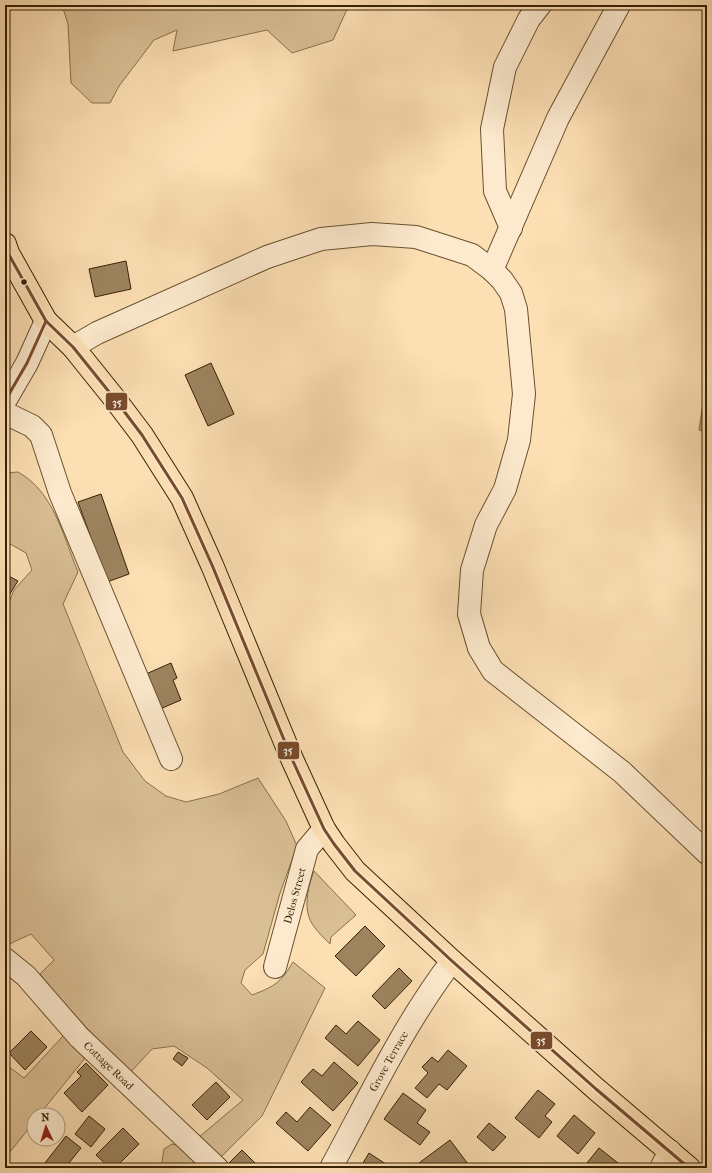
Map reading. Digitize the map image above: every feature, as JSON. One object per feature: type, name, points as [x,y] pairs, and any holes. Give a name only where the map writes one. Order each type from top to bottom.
[{"type":"main road","points":[[5,244],[8,254],[46,322],[73,347],[142,435],[182,498],[212,565],[292,759],[324,829],[355,871],[452,961],[596,1089],[666,1160],[689,1168]]},
{"type":"street","points":[[511,228],[495,191],[492,129],[505,67],[529,19],[540,5]]},
{"type":"street","points":[[492,270],[558,118],[619,5]]},
{"type":"street","points":[[73,347],[97,333],[267,257],[321,239],[372,234],[416,237],[472,254],[502,280],[508,288],[516,309],[524,394],[519,440],[505,489],[486,525],[472,570],[469,614],[479,648],[493,671],[622,772],[707,853]]},
{"type":"street","points":[[5,401],[27,363],[46,322]]},
{"type":"street","points":[[5,412],[32,426],[41,435],[63,500],[171,759]]},
{"type":"street","name":"Delos Street","points":[[275,967],[307,848],[324,829]]},
{"type":"street","name":"Cottage Road","points":[[5,959],[26,976],[79,1037],[217,1168]]},
{"type":"street","name":"Grove Terrace","points":[[332,1166],[412,1019],[429,991],[452,961]]},
{"type":"shaded area","points":[[62,5],[349,5],[333,40],[292,53],[267,30],[173,51],[177,30],[154,40],[119,86],[110,103],[92,103],[71,83],[68,24]]},
{"type":"shaded area","points":[[707,374],[707,432],[699,430]]},
{"type":"shaded area","points":[[18,472],[40,491],[49,503],[62,530],[78,572],[63,604],[123,752],[145,781],[166,796],[186,802],[219,794],[258,778],[286,821],[297,846],[280,893],[263,954],[245,970],[241,983],[252,995],[271,987],[280,980],[293,962],[325,988],[262,1116],[221,1157],[199,1137],[243,1100],[207,1068],[174,1046],[152,1049],[129,1074],[64,1003],[40,974],[54,960],[31,934],[5,946],[5,612],[14,590],[32,570],[26,553],[5,541],[5,473]]},
{"type":"shaded area","points":[[314,871],[356,915],[331,937],[330,944],[318,932],[309,917],[307,906],[308,894]]},
{"type":"shaded area","points":[[64,1035],[86,1057],[45,1107],[26,1107],[26,1132],[6,1157],[5,1064],[24,1078]]},
{"type":"shaded area","points":[[172,1144],[181,1146],[203,1163],[201,1168],[161,1168],[164,1149]]},
{"type":"building","points":[[126,261],[131,289],[95,297],[89,269]]},
{"type":"building","points":[[211,363],[234,414],[208,426],[185,375]]},
{"type":"building","points":[[101,494],[129,574],[107,582],[78,502]]},
{"type":"building","points":[[5,574],[18,581],[6,600],[5,600]]},
{"type":"building","points":[[171,663],[177,678],[173,680],[181,700],[160,709],[146,674]]},
{"type":"building","points":[[365,926],[385,946],[356,976],[335,956]]},
{"type":"building","points":[[399,968],[412,981],[385,1009],[372,996]]},
{"type":"building","points":[[358,1021],[380,1040],[358,1066],[325,1038],[336,1025],[346,1034]]},
{"type":"building","points":[[31,1031],[47,1047],[25,1070],[9,1053]]},
{"type":"building","points":[[448,1050],[467,1066],[447,1090],[439,1084],[427,1098],[415,1088],[428,1073],[422,1067],[432,1057],[438,1062]]},
{"type":"building","points":[[178,1052],[188,1058],[182,1066],[173,1059]]},
{"type":"building","points":[[334,1062],[358,1083],[333,1111],[301,1082],[313,1069],[322,1076]]},
{"type":"building","points":[[86,1063],[108,1085],[82,1112],[64,1093],[81,1076],[77,1072]]},
{"type":"building","points":[[216,1082],[230,1097],[207,1120],[192,1105]]},
{"type":"building","points":[[538,1090],[555,1104],[545,1116],[552,1122],[539,1138],[515,1118]]},
{"type":"building","points":[[403,1093],[426,1110],[417,1123],[430,1132],[420,1145],[384,1119]]},
{"type":"building","points":[[310,1107],[331,1125],[308,1151],[276,1123],[286,1112],[297,1122]]},
{"type":"building","points":[[574,1115],[595,1133],[578,1154],[557,1136]]},
{"type":"building","points":[[89,1116],[105,1129],[91,1147],[75,1134]]},
{"type":"building","points":[[489,1123],[506,1137],[493,1151],[477,1137]]},
{"type":"building","points":[[123,1128],[139,1144],[115,1168],[110,1168],[96,1155]]},
{"type":"building","points":[[66,1136],[81,1148],[65,1168],[41,1168],[57,1147],[66,1147]]},
{"type":"building","points":[[450,1140],[471,1168],[423,1168],[419,1163]]},
{"type":"building","points":[[599,1148],[618,1163],[614,1168],[583,1168]]},
{"type":"building","points":[[242,1150],[260,1168],[230,1168],[227,1165]]},
{"type":"building","points":[[369,1153],[392,1168],[360,1168]]},
{"type":"transit line","name":"35","points":[[5,244],[8,253],[46,321],[73,347],[114,398],[142,435],[182,498],[212,565],[292,759],[324,829],[334,844],[355,871],[452,961],[596,1089],[689,1168]]},
{"type":"transit line","name":"35","points":[[5,401],[27,363],[46,321]]}]
